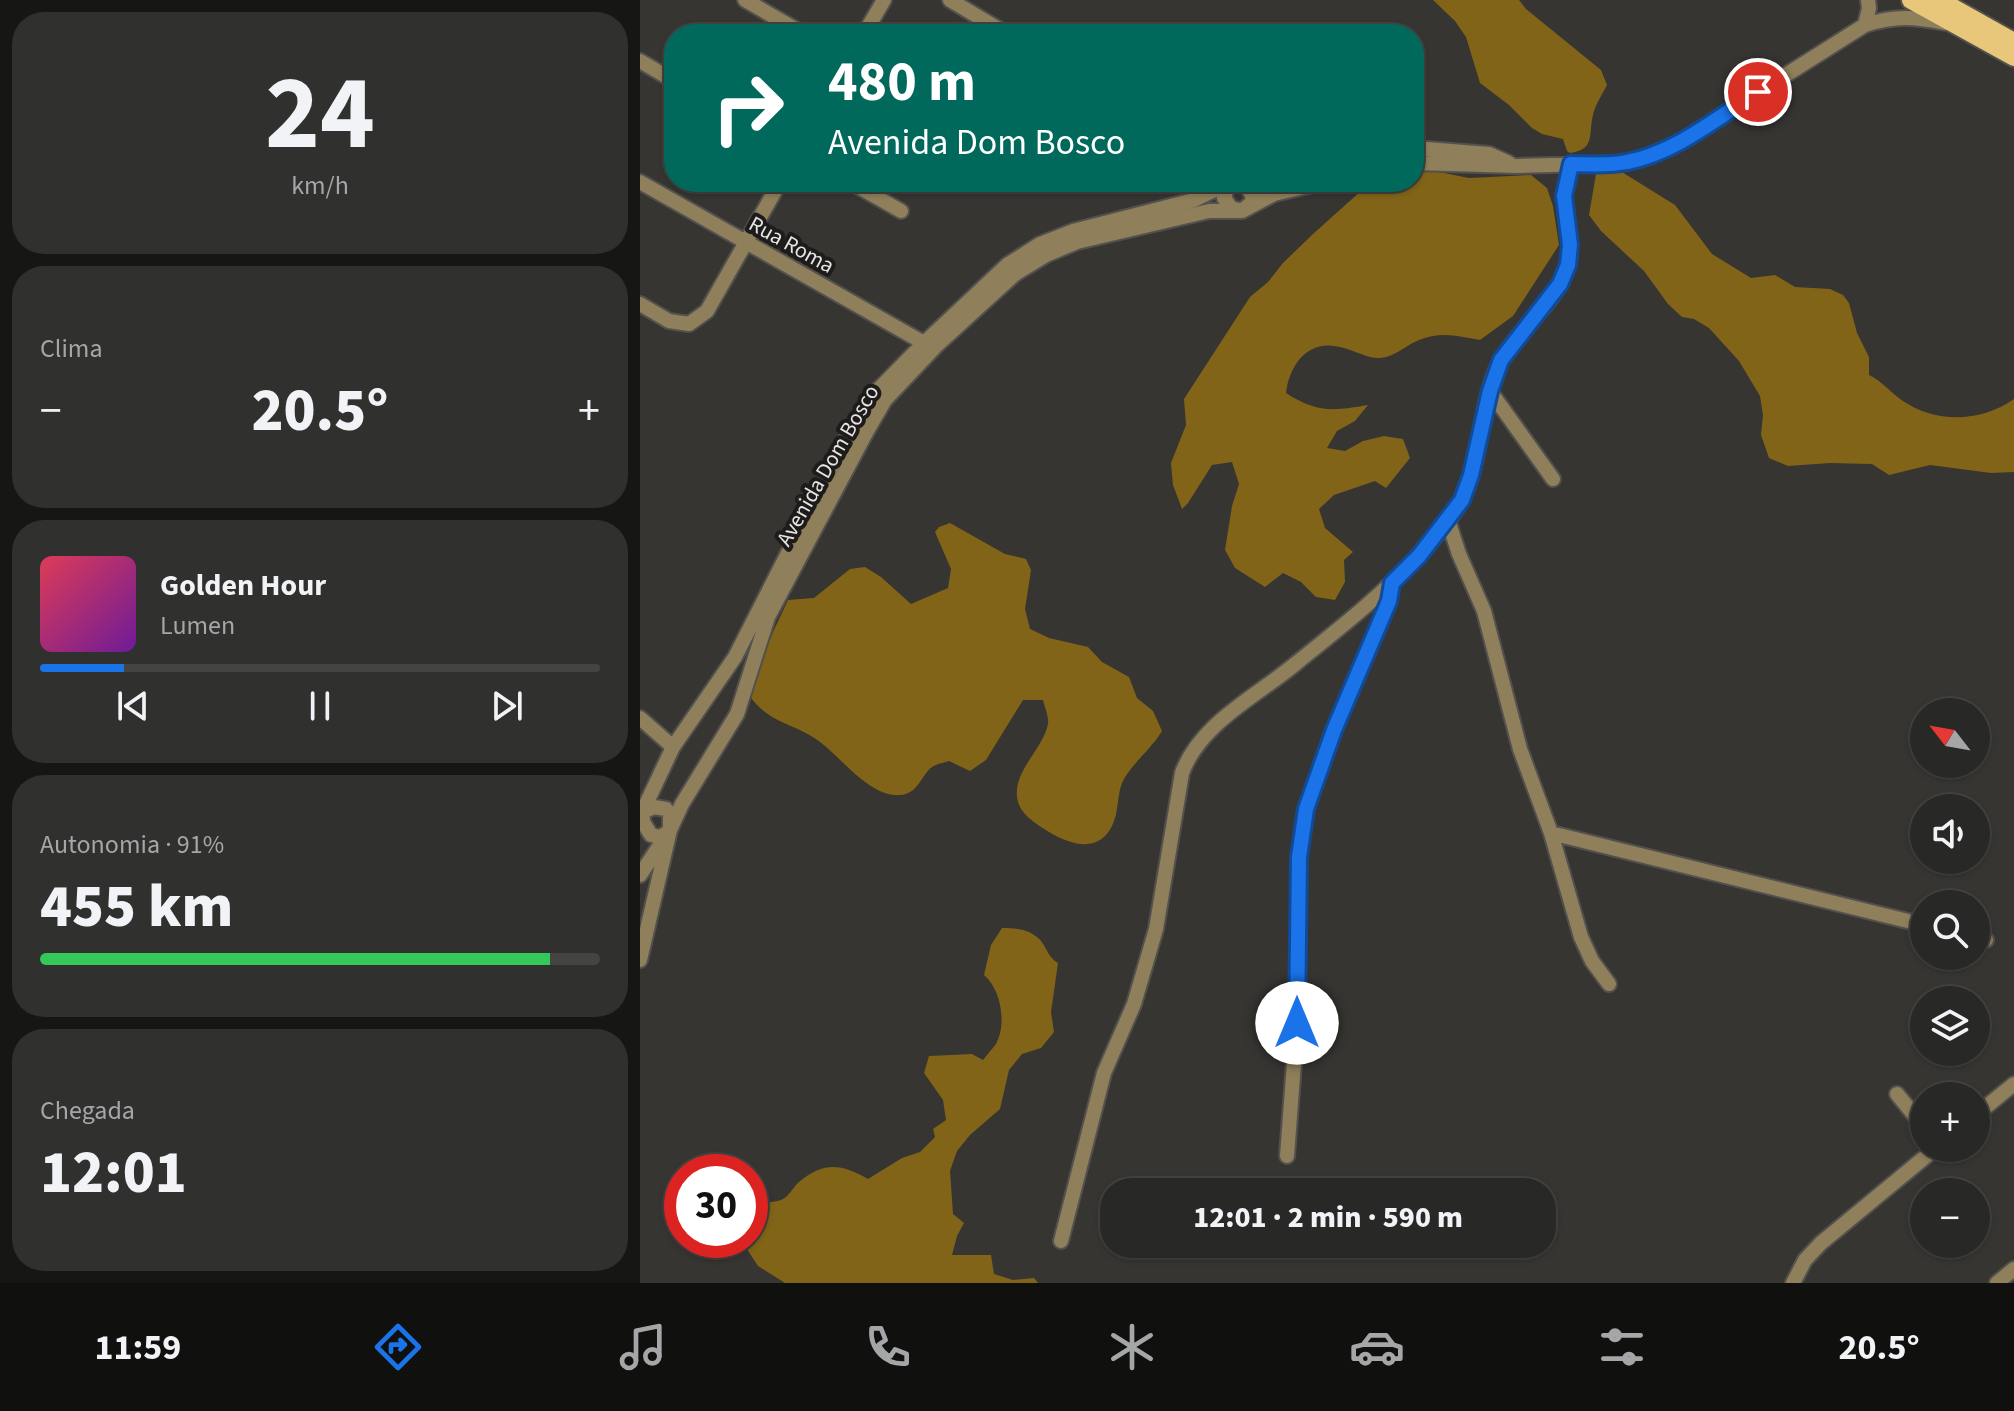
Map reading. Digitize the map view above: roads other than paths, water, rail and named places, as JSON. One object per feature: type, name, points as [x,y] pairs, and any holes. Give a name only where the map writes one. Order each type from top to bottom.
[{"type":"main road","points":[[1911,0],[2014,57]]},
{"type":"main road","points":[[1939,0],[2014,42]]},
{"type":"street","points":[[745,0],[787,24]]},
{"type":"street","points":[[870,24],[884,0]]},
{"type":"street","points":[[950,0],[990,24]]},
{"type":"street","points":[[1865,25],[1868,0]]},
{"type":"street","points":[[1424,163],[1517,166],[1625,163],[1651,156],[1678,143],[1865,25],[1888,18],[1911,16],[1957,25]]},
{"type":"street","points":[[640,61],[664,75]]},
{"type":"street","points":[[1424,149],[1489,154],[1517,166]]},
{"type":"street","points":[[1061,1241],[1104,1073],[1134,1004],[1156,929],[1182,773],[1188,757],[1211,729],[1392,583],[1462,500],[1501,360],[1560,284],[1568,265],[1570,245],[1564,196],[1571,164]]},
{"type":"street","name":"Rua Roma","points":[[640,182],[924,343]]},
{"type":"street","points":[[640,304],[669,321],[689,324],[707,311],[774,192]]},
{"type":"street","points":[[868,192],[901,211]]},
{"type":"street","name":"Avenida Dom Bosco","points":[[763,613],[845,441],[875,393],[1007,265],[1040,244],[1073,231],[1194,200],[1212,192]]},
{"type":"street","points":[[1226,192],[1224,198],[1231,208],[1242,211],[1251,203],[1253,196],[1250,192]]},
{"type":"street","name":"Avenida Dom Bosco","points":[[763,613],[885,400],[937,345],[1015,274],[1046,255],[1077,242],[1209,211],[1242,211],[1282,192]]},
{"type":"street","points":[[1490,391],[1553,479]]},
{"type":"street","points":[[1448,520],[1484,611],[1520,749],[1551,833],[1581,937],[1592,961],[1609,984]]},
{"type":"street","points":[[1287,1156],[1297,1023],[1299,857],[1306,809],[1334,730],[1389,601],[1392,583]]},
{"type":"street","points":[[656,838],[646,830],[641,814],[673,747],[763,613]]},
{"type":"street","points":[[640,875],[670,830],[682,804],[737,714],[763,613]]},
{"type":"street","points":[[640,718],[673,747]]},
{"type":"street","points":[[640,960],[670,830],[670,814],[666,809],[654,807],[641,814]]},
{"type":"street","points":[[640,846],[670,830]]},
{"type":"street","points":[[1551,833],[1910,922]]},
{"type":"street","points":[[1990,1104],[2014,1084]]},
{"type":"street","points":[[1897,1094],[1910,1110]]},
{"type":"street","points":[[1793,1283],[1805,1260],[1821,1243],[1919,1162]]},
{"type":"street","points":[[1997,1283],[2014,1269]]}]
